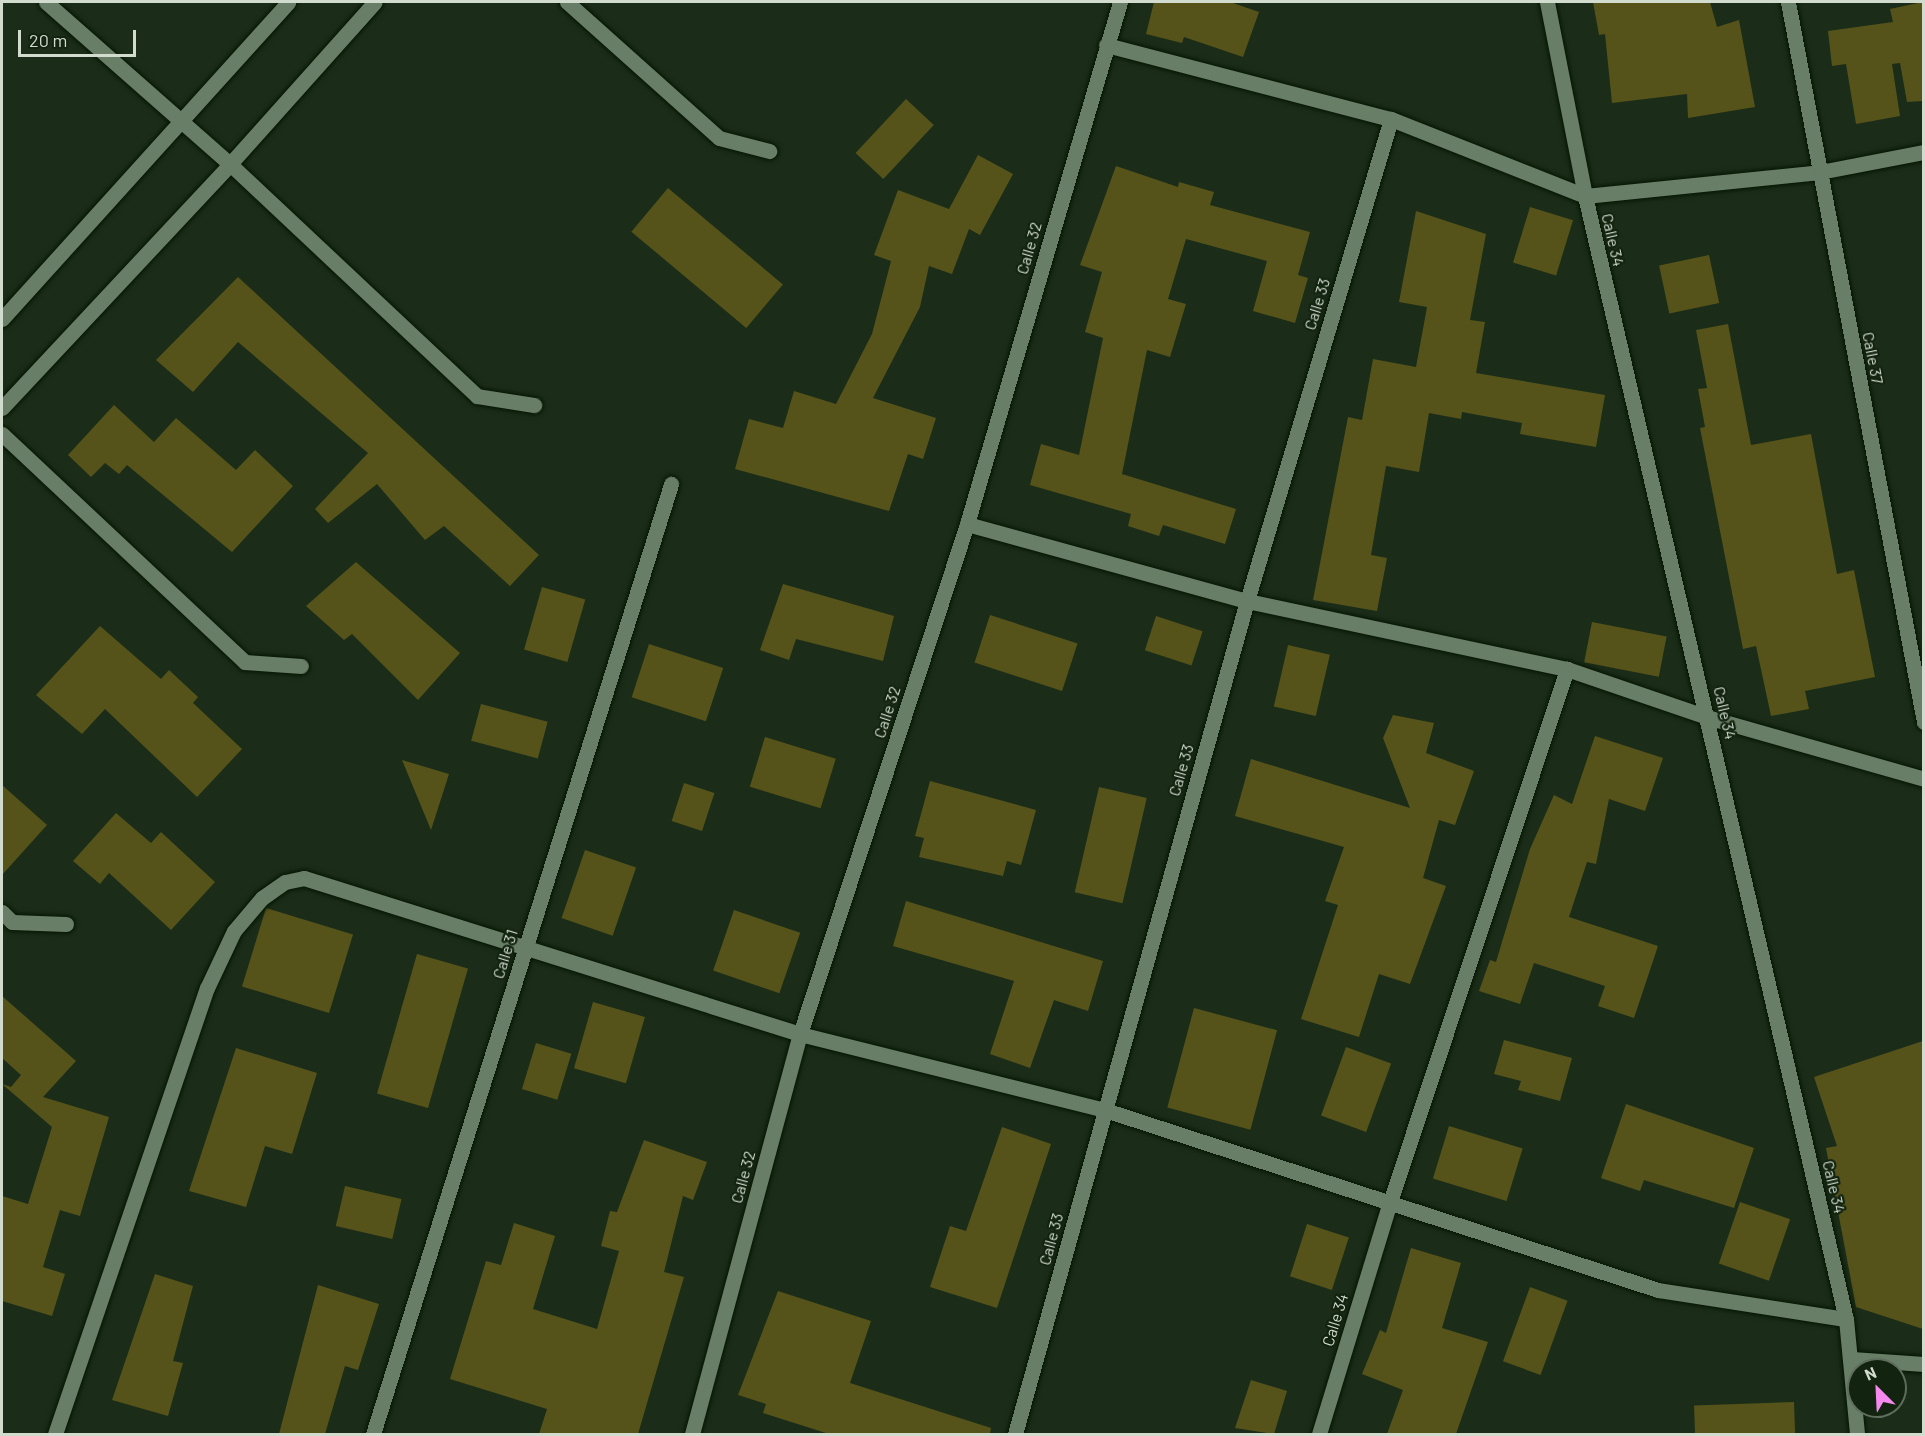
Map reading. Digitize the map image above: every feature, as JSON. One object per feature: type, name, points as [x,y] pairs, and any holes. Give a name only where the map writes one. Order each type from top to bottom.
[{"type":"street","points":[[46,2],[230,165],[477,396],[534,405]]},
{"type":"street","points":[[2,318],[178,120],[288,2]]},
{"type":"street","points":[[2,408],[230,165],[375,2]]},
{"type":"street","points":[[567,2],[719,138],[769,151]]},
{"type":"street","name":"Calle 32","points":[[692,1434],[800,1034],[967,524],[1120,2]]},
{"type":"street","name":"Calle 34","points":[[1547,2],[1585,196],[1846,1320],[1852,1358]]},
{"type":"street","name":"Calle 37","points":[[1788,2],[1923,722]]},
{"type":"street","points":[[1106,45],[1391,119],[1585,196],[1820,172],[1923,152]]},
{"type":"street","name":"Calle 33","points":[[1015,1434],[1247,601],[1391,119]]},
{"type":"street","points":[[2,434],[245,662],[301,666]]},
{"type":"street","name":"Calle 31","points":[[373,1434],[671,484]]},
{"type":"street","points":[[967,524],[1247,601],[1567,669],[1707,717],[1923,779]]},
{"type":"street","name":"Calle 34","points":[[1319,1434],[1389,1205],[1567,669]]},
{"type":"street","points":[[55,1434],[207,988],[234,931],[262,898],[285,882],[304,878],[800,1034],[1105,1110],[1389,1205],[1658,1290],[1846,1320]]},
{"type":"street","points":[[2,912],[12,922],[66,924]]},
{"type":"street","points":[[1907,1363],[1923,1364]]},
{"type":"street","name":"Calle 34","points":[[1856,1418],[1857,1434]]},
{"type":"building","points":[[1154,2],[1230,2],[1259,12],[1243,57],[1184,37],[1182,43],[1146,34]]},
{"type":"building","points":[[1593,2],[1710,2],[1717,27],[1739,20],[1755,107],[1688,118],[1687,94],[1612,103],[1605,34],[1599,35]]},
{"type":"building","points":[[1923,2],[1923,101],[1907,102],[1900,63],[1892,64],[1900,116],[1856,124],[1846,64],[1832,66],[1828,31],[1893,22],[1890,9]]},
{"type":"building","points":[[906,99],[934,125],[883,179],[856,153]]},
{"type":"building","points":[[978,155],[1013,174],[980,235],[969,229],[952,274],[929,266],[920,307],[873,398],[936,418],[923,459],[908,454],[889,511],[735,469],[749,419],[783,428],[794,391],[836,404],[872,334],[891,261],[874,255],[898,190],[949,209]]},
{"type":"building","points":[[1116,166],[1178,187],[1179,182],[1214,192],[1210,205],[1310,232],[1298,275],[1308,278],[1295,323],[1253,311],[1267,261],[1186,239],[1168,299],[1186,304],[1170,357],[1147,350],[1122,474],[1236,509],[1225,544],[1163,525],[1159,536],[1128,526],[1131,514],[1030,485],[1041,444],[1079,455],[1103,338],[1085,332],[1102,272],[1080,265]]},
{"type":"building","points":[[668,188],[783,284],[746,328],[631,232]]},
{"type":"building","points":[[1530,207],[1573,220],[1556,276],[1513,262]]},
{"type":"building","points":[[1416,211],[1486,234],[1470,320],[1485,322],[1476,373],[1605,395],[1596,447],[1520,434],[1522,423],[1462,412],[1461,419],[1429,413],[1419,472],[1386,466],[1371,555],[1387,558],[1377,611],[1313,600],[1348,417],[1362,420],[1373,359],[1416,367],[1427,307],[1399,302]]},
{"type":"building","points":[[1709,255],[1719,303],[1669,314],[1659,266]]},
{"type":"building","points":[[238,277],[539,555],[510,586],[444,526],[425,540],[377,484],[328,523],[315,509],[368,453],[238,342],[193,392],[156,360]]},
{"type":"building","points":[[1728,324],[1751,445],[1811,434],[1837,574],[1854,570],[1875,677],[1805,691],[1809,709],[1771,716],[1756,646],[1743,649],[1700,428],[1705,427],[1698,389],[1707,388],[1696,330]]},
{"type":"building","points":[[114,405],[154,442],[176,418],[236,470],[255,450],[293,486],[232,552],[127,465],[119,474],[105,463],[91,477],[68,455]]},
{"type":"building","points":[[356,562],[460,653],[418,700],[352,634],[344,640],[306,606]]},
{"type":"building","points":[[783,584],[894,616],[883,661],[796,639],[789,660],[760,650]]},
{"type":"building","points":[[542,587],[585,599],[567,662],[524,649]]},
{"type":"building","points":[[990,615],[1077,643],[1062,691],[975,663]]},
{"type":"building","points":[[1156,616],[1203,631],[1191,665],[1145,650]]},
{"type":"building","points":[[1592,622],[1667,637],[1659,677],[1584,662]]},
{"type":"building","points":[[100,626],[161,679],[169,670],[198,697],[193,703],[242,749],[197,797],[105,709],[82,734],[36,695]]},
{"type":"building","points":[[649,644],[723,668],[706,721],[632,697]]},
{"type":"building","points":[[1288,645],[1330,655],[1316,716],[1274,706]]},
{"type":"building","points":[[481,704],[548,722],[538,759],[471,741]]},
{"type":"building","points":[[1393,715],[1434,723],[1426,753],[1474,771],[1455,825],[1439,820],[1423,878],[1446,886],[1410,984],[1379,974],[1359,1037],[1301,1019],[1338,905],[1325,901],[1344,847],[1235,816],[1251,759],[1410,808],[1383,738]]},
{"type":"building","points":[[1595,736],[1663,758],[1645,811],[1609,799],[1596,864],[1587,862],[1569,917],[1658,946],[1634,1018],[1598,1006],[1605,986],[1534,963],[1520,1004],[1479,991],[1490,960],[1496,962],[1530,849],[1554,795],[1572,804]]},
{"type":"building","points":[[765,737],[836,759],[821,808],[750,787]]},
{"type":"building","points":[[402,760],[449,774],[431,830]]},
{"type":"building","points":[[930,781],[1036,810],[1021,865],[1007,861],[1003,876],[919,857],[924,838],[915,836]]},
{"type":"building","points":[[684,783],[714,793],[702,831],[672,821]]},
{"type":"building","points":[[2,785],[47,825],[2,875]]},
{"type":"building","points":[[1099,787],[1147,798],[1122,903],[1075,892]]},
{"type":"building","points":[[116,813],[151,843],[161,832],[215,882],[171,930],[109,873],[100,884],[73,861]]},
{"type":"building","points":[[585,850],[636,868],[613,936],[562,918]]},
{"type":"building","points":[[906,901],[1103,961],[1088,1011],[1054,1000],[1030,1068],[990,1054],[1014,981],[893,946]]},
{"type":"building","points":[[266,908],[353,935],[329,1013],[242,986]]},
{"type":"building","points":[[734,910],[800,933],[779,993],[713,971]]},
{"type":"building","points":[[417,954],[468,969],[428,1108],[377,1093]]},
{"type":"building","points":[[2,996],[76,1061],[43,1097],[109,1117],[80,1216],[60,1210],[43,1267],[65,1274],[52,1316],[2,1301],[2,1196],[28,1204],[52,1127],[2,1084],[11,1087],[21,1075],[2,1058]]},
{"type":"building","points":[[593,1002],[645,1017],[626,1083],[574,1068]]},
{"type":"building","points":[[1194,1008],[1277,1030],[1250,1130],[1167,1107]]},
{"type":"building","points":[[1504,1040],[1572,1058],[1560,1101],[1518,1090],[1521,1081],[1494,1074]]},
{"type":"building","points":[[1923,1041],[1923,1329],[1856,1307],[1826,1148],[1837,1146],[1814,1077]]},
{"type":"building","points":[[536,1043],[571,1054],[557,1100],[522,1089]]},
{"type":"building","points":[[1346,1047],[1391,1063],[1366,1132],[1321,1116]]},
{"type":"building","points":[[236,1048],[317,1073],[292,1154],[265,1146],[246,1207],[189,1191]]},
{"type":"building","points":[[1626,1104],[1754,1148],[1734,1208],[1644,1180],[1640,1191],[1601,1178]]},
{"type":"building","points":[[1449,1126],[1523,1149],[1507,1201],[1433,1179]]},
{"type":"building","points":[[1002,1127],[1051,1144],[997,1308],[930,1287],[950,1226],[966,1231]]},
{"type":"building","points":[[644,1140],[707,1162],[693,1200],[683,1196],[664,1272],[684,1277],[638,1434],[539,1434],[547,1409],[450,1379],[486,1261],[501,1265],[514,1223],[555,1236],[533,1309],[597,1329],[619,1251],[601,1246],[610,1211],[617,1212]]},
{"type":"building","points":[[345,1186],[402,1199],[392,1239],[336,1226]]},
{"type":"building","points":[[1740,1202],[1790,1219],[1769,1281],[1719,1263]]},
{"type":"building","points":[[1307,1224],[1349,1238],[1332,1290],[1290,1276]]},
{"type":"building","points":[[1411,1248],[1461,1263],[1442,1328],[1488,1342],[1456,1434],[1387,1434],[1403,1390],[1362,1374],[1380,1330],[1386,1333]]},
{"type":"building","points":[[155,1274],[193,1286],[173,1361],[183,1363],[168,1416],[112,1400]]},
{"type":"building","points":[[318,1285],[379,1304],[358,1370],[345,1366],[325,1434],[279,1434]]},
{"type":"building","points":[[1530,1287],[1568,1301],[1541,1375],[1503,1361]]},
{"type":"building","points":[[778,1291],[871,1321],[850,1383],[991,1428],[990,1434],[829,1434],[763,1413],[766,1404],[738,1395]]},
{"type":"building","points":[[1251,1380],[1287,1391],[1274,1434],[1235,1428]]},
{"type":"building","points":[[1794,1402],[1795,1434],[1695,1434],[1694,1405]]}]
